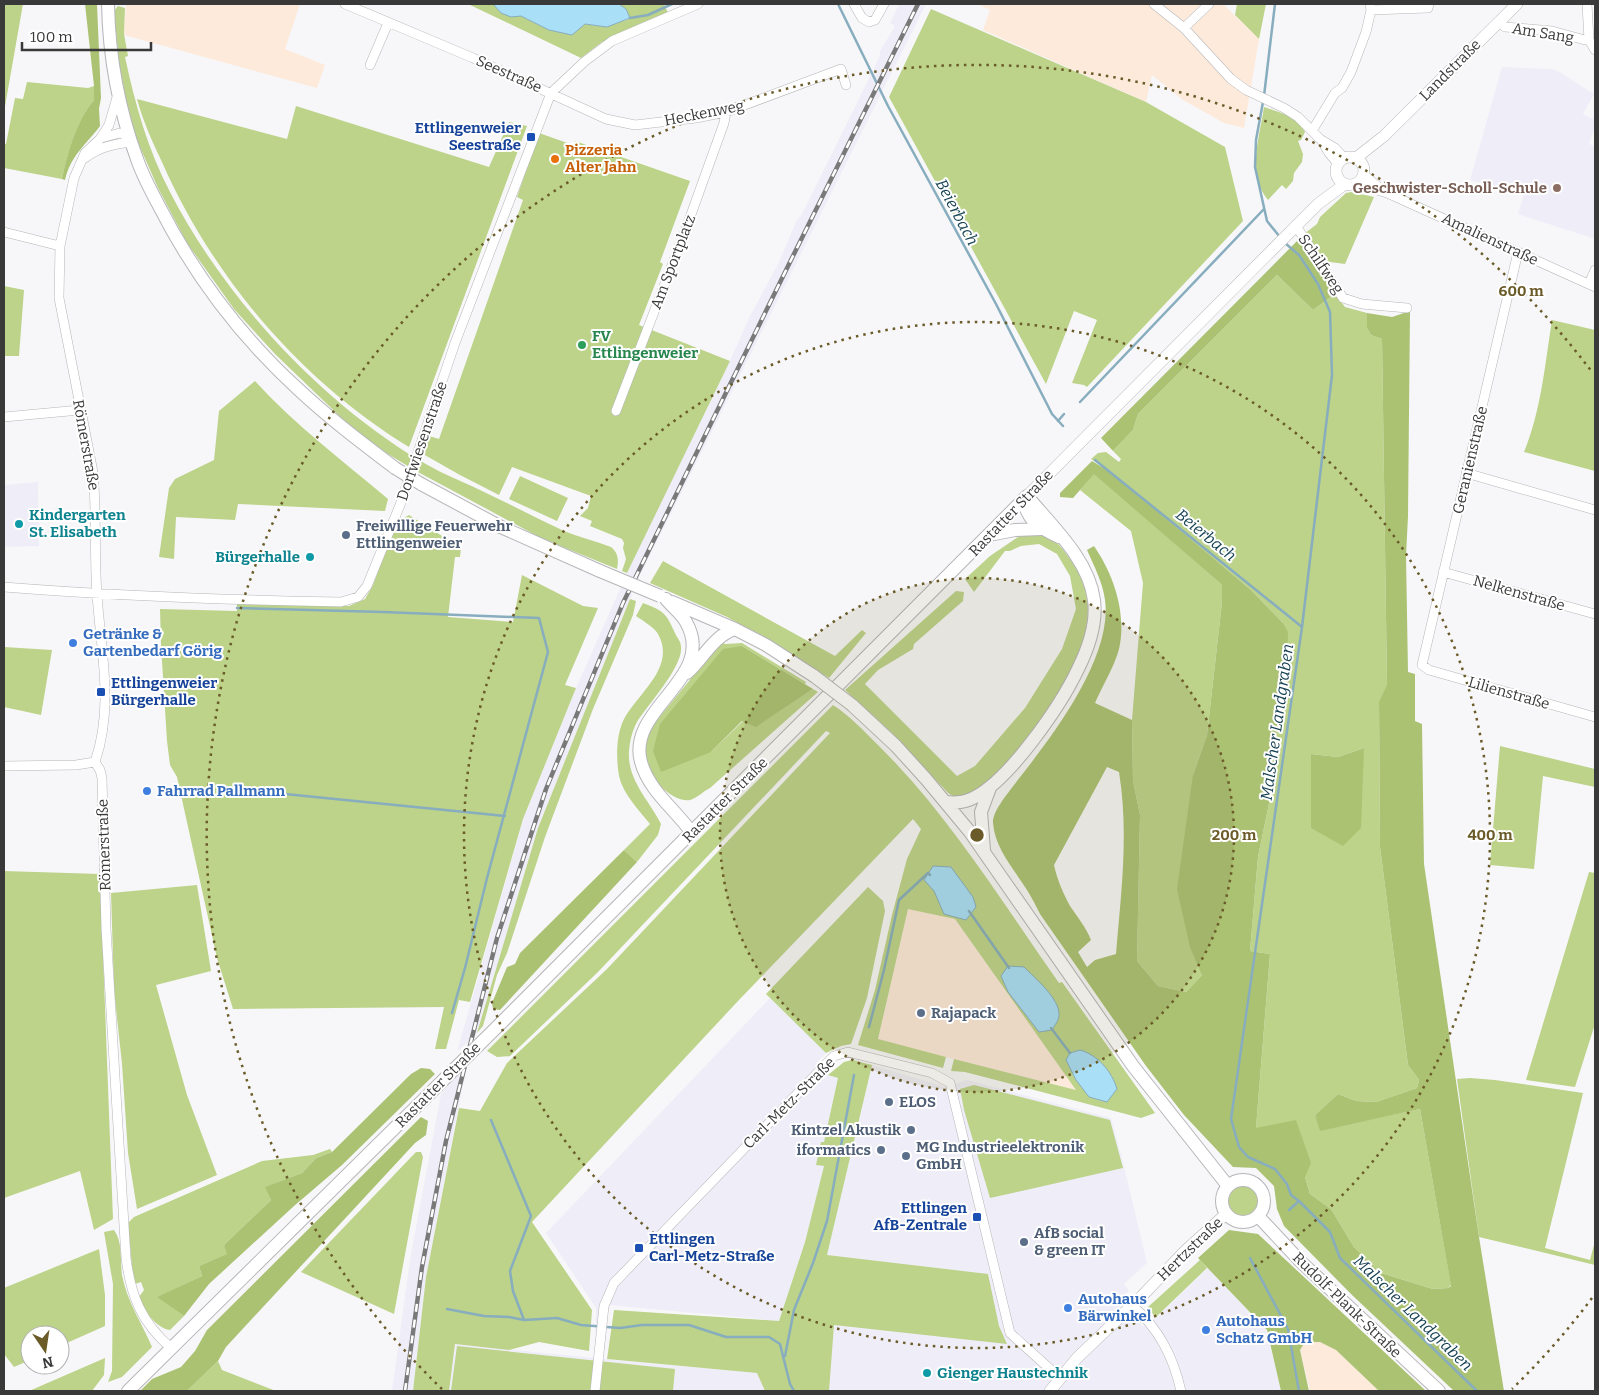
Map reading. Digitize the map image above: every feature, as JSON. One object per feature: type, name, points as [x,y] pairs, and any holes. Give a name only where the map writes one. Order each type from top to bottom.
[{"type":"main road","name":"Römerstraße","points":[[108,4],[108,25],[118,93],[130,139],[145,178],[170,228],[216,297],[264,355],[330,417],[395,468],[421,484],[502,527],[766,645],[814,676],[852,705],[896,746],[946,802],[984,850],[1128,1058],[1169,1113],[1228,1186]]},
{"type":"main road","points":[[1025,498],[1027,514],[1041,529],[1061,538]]},
{"type":"main road","points":[[946,802],[958,804],[968,801],[990,788],[1015,762],[1042,728],[1079,668],[1090,641],[1094,621],[1094,600],[1087,577],[1076,555],[1025,498]]},
{"type":"main road","name":"Rastatter Straße","points":[[128,1391],[416,1107],[1025,498]]},
{"type":"main road","points":[[989,535],[1015,530],[1041,529]]},
{"type":"main road","points":[[662,598],[685,620],[691,635],[693,652],[690,663],[681,679],[655,711],[643,733],[640,742],[640,760],[653,788],[682,818],[692,832]]},
{"type":"main road","points":[[681,679],[696,666],[720,637],[728,631],[735,630]]},
{"type":"main road","points":[[984,850],[981,812],[990,788]]},
{"type":"main road","points":[[1247,1180],[1258,1186],[1262,1192],[1264,1205],[1258,1216],[1252,1220],[1238,1222],[1226,1214],[1222,1203],[1222,1196],[1228,1186],[1234,1182],[1247,1180]]},
{"type":"main road","name":"Rudolf-Plank-Straße","points":[[1258,1216],[1300,1261],[1439,1391]]},
{"type":"street","name":"Seestraße","points":[[345,4],[551,93],[584,62],[612,41],[698,4]]},
{"type":"street","points":[[854,4],[862,18],[869,22],[875,20],[884,4]]},
{"type":"street","points":[[1154,4],[1184,28],[1231,79],[1256,96],[1271,102],[1298,118],[1320,139],[1329,154],[1351,171]]},
{"type":"street","points":[[1184,28],[1209,4]]},
{"type":"street","name":"Landstraße","points":[[1351,171],[1517,4]]},
{"type":"street","points":[[1587,4],[1589,40],[1595,50]]},
{"type":"street","points":[[1312,130],[1351,72],[1366,32],[1370,7],[1429,6]]},
{"type":"street","name":"Am Sang","points":[[1499,22],[1505,27],[1552,31],[1589,40]]},
{"type":"street","points":[[370,65],[388,23]]},
{"type":"street","name":"Heckenweg","points":[[551,93],[606,119],[635,125],[696,118],[726,112],[841,70],[846,85]]},
{"type":"street","name":"Römerstraße","points":[[118,93],[109,126],[85,153],[71,192],[60,246],[59,298],[93,472],[97,595],[106,705],[101,742],[95,762],[102,778],[106,929],[128,1280],[140,1312],[156,1333],[171,1348]]},
{"type":"street","name":"Dorfwiesenstraße","points":[[4,587],[97,595],[341,602],[358,597],[367,586],[400,505],[455,343],[551,93]]},
{"type":"street","name":"Am Sportplatz","points":[[616,411],[684,234],[724,124],[726,112]]},
{"type":"street","points":[[100,138],[120,133],[130,139]]},
{"type":"street","points":[[80,164],[99,149],[130,139]]},
{"type":"street","name":"Amalienstraße","points":[[1351,171],[1384,191],[1592,286]]},
{"type":"street","name":"Rastatter Straße","points":[[1025,498],[1318,204],[1321,197],[1351,171]]},
{"type":"street","name":"Schilfweg","points":[[1296,226],[1343,298],[1362,304],[1407,308]]},
{"type":"street","points":[[4,232],[60,246]]},
{"type":"street","name":"Geranienstraße","points":[[1424,667],[1422,660],[1518,252]]},
{"type":"street","points":[[1592,286],[1595,270]]},
{"type":"street","points":[[4,417],[80,410]]},
{"type":"street","points":[[1466,473],[1595,510]]},
{"type":"street","name":"Nelkenstraße","points":[[1444,572],[1595,614]]},
{"type":"street","name":"Lilienstraße","points":[[1424,667],[1595,717]]},
{"type":"street","points":[[4,766],[76,765],[95,762]]},
{"type":"street","name":"Carl-Metz-Straße","points":[[595,1391],[602,1319],[606,1298],[614,1283],[830,1060],[841,1053],[854,1053],[932,1072],[950,1083],[1010,1333],[1060,1378]]},
{"type":"street","name":"Hertzstraße","points":[[1050,1391],[1077,1358],[1186,1250],[1226,1214]]},
{"type":"street","points":[[1132,1305],[1148,1320],[1167,1347],[1177,1373],[1181,1391]]},
{"type":"shaded area","points":[[126,4],[300,4],[285,49],[325,65],[317,88],[124,35]]},
{"type":"shaded area","points":[[899,4],[926,4],[639,577],[538,828],[477,1033],[457,1052],[523,819],[576,688],[641,542],[730,361],[750,316],[778,264],[797,220],[801,216],[880,56],[880,51],[895,26],[890,23]]},
{"type":"shaded area","points":[[978,4],[1223,4],[1259,39],[1244,128],[1224,123],[1183,100],[1152,75],[1146,102],[983,30],[990,10]]},
{"type":"shaded area","points":[[1502,67],[1558,71],[1594,94],[1583,114],[1595,120],[1595,127],[1589,144],[1595,146],[1595,239],[1518,214],[1524,194],[1470,180]]},
{"type":"shaded area","points":[[38,482],[39,546],[4,547],[4,485]]},
{"type":"shaded area","points":[[908,908],[955,919],[1076,1090],[878,1040]]},
{"type":"shaded area","points":[[770,998],[826,1053],[817,1062],[828,1075],[838,1078],[824,1142],[822,1142],[816,1165],[824,1166],[805,1242],[779,1321],[609,1305],[603,1359],[757,1373],[765,1391],[449,1391],[455,1344],[595,1358],[596,1308],[546,1233]]},
{"type":"shaded area","points":[[467,1064],[426,1277],[413,1391],[392,1391],[410,1259],[441,1094]]},
{"type":"shaded area","points":[[872,1065],[945,1087],[967,1080],[1111,1118],[1147,1263],[1124,1284],[1129,1291],[1116,1303],[1143,1326],[1157,1317],[1208,1268],[1266,1330],[1281,1391],[820,1391],[827,1255]]},
{"type":"shaded area","points":[[1305,1342],[1320,1342],[1336,1350],[1379,1391],[1310,1391],[1300,1350]]},
{"type":"green space","points":[[4,4],[23,4],[4,112]]},
{"type":"green space","points":[[85,4],[97,4],[101,98],[99,109],[100,126],[75,157],[65,180],[62,179],[74,137],[83,117],[94,100]]},
{"type":"green space","points":[[468,4],[493,4],[501,13],[521,16],[549,30],[585,24],[606,27],[629,19],[626,9],[619,4],[664,4],[669,15],[602,42],[581,58]]},
{"type":"green space","points":[[1237,4],[1266,4],[1259,39],[1235,15]]},
{"type":"green space","points":[[118,6],[125,8],[124,34],[128,56],[125,57],[133,92],[143,126],[162,176],[192,231],[217,270],[277,342],[310,376],[345,407],[419,460],[564,531],[611,547],[617,556],[617,569],[541,538],[388,454],[352,428],[275,354],[234,309],[187,243],[158,188],[136,138],[119,62],[114,11]]},
{"type":"green space","points":[[931,9],[1146,102],[1225,147],[1243,221],[1087,387],[1072,383],[1097,320],[1074,311],[1046,384],[889,97]]},
{"type":"green space","points":[[27,82],[88,88],[94,86],[94,100],[78,127],[62,179],[4,168],[4,144],[6,144],[15,98],[23,99]]},
{"type":"green space","points":[[137,99],[287,139],[296,106],[489,167],[509,122],[527,126],[409,447],[369,421],[332,391],[264,323],[234,286],[207,246],[183,205],[151,139]]},
{"type":"green space","points":[[1264,107],[1293,118],[1305,132],[1301,140],[1298,141],[1303,154],[1302,162],[1294,173],[1293,181],[1286,189],[1282,185],[1268,200],[1261,190],[1256,167],[1256,155]]},
{"type":"green space","name":"FV Ettlingenweier","points":[[539,133],[573,145],[575,141],[690,181],[660,262],[663,264],[639,325],[730,361],[627,573],[622,571],[626,559],[622,539],[590,526],[592,521],[580,516],[588,508],[591,496],[512,467],[499,495],[423,454],[429,436],[439,439],[523,200],[517,197]]},
{"type":"green space","points":[[1352,192],[1374,197],[1345,264],[1322,261],[1304,234],[1317,224],[1320,217],[1346,193]]},
{"type":"green space","points":[[1299,239],[1335,294],[1313,310],[1277,275],[1138,414],[1133,430],[1113,451],[1101,438]]},
{"type":"green space","points":[[1277,275],[1313,310],[1335,294],[1345,307],[1367,313],[1367,328],[1371,335],[1382,339],[1387,686],[1379,701],[1380,847],[1408,1065],[1419,1080],[1417,1088],[1376,1102],[1356,1101],[1338,1094],[1315,1115],[1321,1130],[1420,1109],[1451,1285],[1448,1288],[1433,1289],[1381,1273],[1354,1247],[1331,1209],[1310,1194],[1305,1177],[1256,1128],[1270,954],[1250,951],[1258,857],[1272,789],[1277,727],[1287,672],[1283,623],[1251,590],[1115,475],[1091,459],[1098,453],[1106,452],[1119,462],[1121,459],[1113,451],[1133,430],[1138,414]],"holes":[[[1364,748],[1311,828],[1311,754],[1338,757]]]},
{"type":"green space","points":[[4,286],[24,290],[19,356],[4,356]]},
{"type":"green space","points":[[1410,311],[1406,556],[1408,672],[1415,674],[1415,721],[1422,724],[1424,864],[1479,1237],[1504,1391],[1454,1391],[1352,1295],[1284,1226],[1277,1209],[1274,1186],[1256,1168],[1233,1167],[1184,1115],[1146,1066],[1040,914],[1029,893],[1001,850],[993,823],[995,813],[1002,801],[1046,743],[1077,696],[1090,671],[1099,647],[1105,623],[1105,600],[1100,581],[1087,550],[1094,546],[1113,582],[1120,609],[1121,622],[1119,649],[1095,703],[1132,720],[1133,781],[1140,815],[1137,961],[1158,986],[1186,992],[1202,975],[1190,947],[1177,889],[1193,775],[1207,735],[1222,602],[1222,585],[1094,474],[1073,498],[1060,497],[1060,493],[1092,461],[1115,475],[1251,590],[1283,623],[1288,632],[1287,672],[1277,727],[1272,789],[1258,857],[1250,951],[1270,954],[1256,1128],[1296,1120],[1311,1163],[1305,1177],[1310,1194],[1331,1209],[1354,1247],[1381,1273],[1433,1289],[1451,1286],[1420,1109],[1320,1131],[1315,1115],[1338,1094],[1356,1101],[1376,1102],[1417,1088],[1419,1080],[1408,1065],[1380,847],[1379,701],[1387,685],[1382,339],[1371,335],[1367,328],[1367,313],[1392,317]],"holes":[[[1107,767],[1119,772],[1124,841],[1116,954],[1095,960],[1087,967],[1078,952],[1091,940],[1067,901],[1054,865]]]},
{"type":"green space","points":[[1552,320],[1595,330],[1595,471],[1524,452],[1535,420]]},
{"type":"green space","points":[[255,381],[303,428],[388,499],[385,511],[238,504],[235,520],[176,517],[174,559],[159,557],[169,488],[175,479],[214,460],[219,411]]},
{"type":"green space","points":[[1094,473],[1222,585],[1222,602],[1207,735],[1193,775],[1202,975],[1186,992],[1158,986],[1137,961],[1140,815],[1133,781],[1132,720],[1143,583],[1131,531],[1080,490]]},
{"type":"green space","points":[[520,476],[568,498],[557,521],[509,499]]},
{"type":"green space","points":[[409,515],[461,548],[460,557],[455,557],[448,617],[513,622],[522,575],[583,606],[598,608],[565,685],[576,688],[523,819],[470,1002],[459,1000],[446,1049],[435,1049],[444,1007],[233,1009],[217,958],[177,777],[170,765],[167,741],[160,609],[237,611],[237,604],[349,606],[365,599],[373,585],[393,532],[404,518]]},
{"type":"green space","points":[[1024,533],[1047,535],[1059,545],[1075,566],[1086,592],[1087,619],[1081,648],[1068,678],[1052,706],[1033,732],[989,780],[967,798],[956,798],[948,793],[891,732],[845,690],[956,591],[964,592],[963,601],[914,644],[913,649],[878,670],[865,684],[957,776],[975,766],[1025,708],[1062,649],[1076,609],[1070,576],[1057,554],[1039,544],[1021,546],[1005,551],[974,592],[965,579],[990,556]]},
{"type":"green space","points":[[663,561],[835,656],[862,630],[866,633],[829,678],[727,617],[650,583]]},
{"type":"green space","points":[[630,599],[636,601],[633,615],[593,709],[545,837],[507,953],[497,975],[483,1026],[477,1033],[538,828]]},
{"type":"green space","points":[[643,603],[656,608],[664,614],[680,641],[681,647],[677,665],[637,722],[631,740],[629,761],[631,771],[661,824],[658,835],[637,862],[624,850],[650,824],[632,802],[621,783],[617,754],[621,725],[630,709],[653,680],[662,659],[663,648],[659,636],[655,630],[636,616]]},
{"type":"green space","points":[[721,642],[725,644],[742,643],[806,682],[805,684],[742,646],[711,752],[743,721],[757,726],[813,689],[818,692],[710,788],[693,799],[682,800],[669,793],[652,776],[644,754],[645,746],[651,729],[658,718]]},
{"type":"green space","points":[[742,646],[813,689],[756,727],[742,721],[711,752],[661,772],[653,751],[660,724],[723,649]]},
{"type":"green space","points":[[4,647],[52,650],[41,715],[4,707]]},
{"type":"green space","points":[[833,705],[857,724],[878,745],[928,800],[974,860],[1059,983],[1062,982],[1155,1113],[1141,1118],[965,1072],[951,1071],[954,1059],[1076,1090],[955,919],[908,909],[878,1039],[946,1057],[943,1068],[858,1045],[875,990],[907,859],[921,829],[913,819],[738,1001],[532,1222],[592,1310],[589,1351],[539,1342],[509,1350],[455,1344],[449,1391],[413,1391],[426,1277],[459,1108],[480,1111],[507,1063],[607,969],[830,733],[826,731],[598,972],[510,1056],[497,1057],[487,1051]]},
{"type":"green space","points":[[1500,746],[1595,769],[1595,787],[1543,776],[1534,869],[1490,865]]},
{"type":"green space","points":[[1364,748],[1361,828],[1343,846],[1311,828],[1311,754],[1338,757]]},
{"type":"green space","points":[[624,850],[637,862],[500,1010],[493,1009],[492,1003],[507,967],[515,964],[520,953]]},
{"type":"green space","points":[[4,871],[100,874],[113,1219],[94,1230],[80,1171],[4,1198]]},
{"type":"green space","points":[[1589,872],[1595,873],[1595,1024],[1575,1087],[1526,1080]]},
{"type":"green space","points":[[197,885],[211,971],[156,985],[187,1095],[217,1175],[137,1209],[128,1153],[122,1064],[114,990],[111,893]]},
{"type":"green space","points":[[868,887],[883,901],[885,911],[867,998],[851,1044],[841,1046],[826,1053],[766,994]]},
{"type":"green space","points":[[852,1060],[872,1065],[827,1255],[988,1274],[999,1326],[1007,1344],[834,1325],[829,1391],[765,1391],[757,1373],[607,1359],[614,1310],[779,1321],[805,1242],[824,1166],[816,1165],[821,1142],[824,1142],[838,1078],[828,1075],[844,1062]]},
{"type":"green space","points":[[421,1068],[430,1069],[435,1074],[342,1165],[209,1284],[184,1316],[157,1297],[202,1276],[199,1266],[227,1254],[224,1245],[271,1200],[265,1187],[302,1173],[316,1158],[332,1152],[411,1074]]},
{"type":"green space","points":[[1470,1078],[1583,1093],[1545,1248],[1590,1260],[1595,1241],[1595,1265],[1479,1237],[1457,1079]]},
{"type":"green space","points":[[974,1085],[1110,1120],[1123,1168],[990,1198],[964,1110],[960,1089]]},
{"type":"green space","points":[[421,1117],[428,1121],[426,1135],[415,1143],[226,1347],[218,1361],[187,1391],[140,1391],[152,1379],[181,1367],[195,1351],[207,1330]]},
{"type":"green space","points":[[330,1149],[332,1152],[316,1158],[302,1173],[266,1187],[271,1200],[224,1245],[228,1254],[199,1266],[202,1276],[158,1297],[184,1316],[170,1330],[160,1326],[151,1318],[139,1297],[144,1290],[141,1282],[135,1284],[133,1278],[128,1223],[134,1217],[262,1161],[313,1155]]},
{"type":"green space","points":[[416,1152],[421,1152],[423,1157],[394,1314],[301,1272]]},
{"type":"green space","points":[[1243,1184],[1255,1189],[1260,1201],[1255,1213],[1243,1218],[1231,1213],[1226,1201],[1231,1189]]},
{"type":"green space","points":[[114,1230],[119,1240],[124,1285],[152,1347],[122,1377],[108,1382],[112,1371],[113,1284],[104,1232]]},
{"type":"green space","points":[[1229,1230],[1258,1234],[1426,1391],[1379,1391],[1336,1350],[1320,1342],[1305,1342],[1300,1350],[1309,1391],[1281,1391],[1267,1330],[1198,1258]]},
{"type":"green space","points":[[99,1249],[105,1295],[105,1326],[70,1342],[70,1325],[20,1325],[20,1364],[14,1367],[4,1354],[4,1288]]},
{"type":"green space","points":[[1200,1260],[1207,1268],[1156,1317],[1148,1307]]},
{"type":"green space","points":[[457,1346],[675,1369],[673,1391],[451,1391]]},
{"type":"green space","points":[[105,1358],[104,1375],[92,1391],[29,1391],[66,1375],[70,1375],[70,1373]]},
{"type":"green space","points":[[218,1361],[222,1370],[276,1391],[187,1391]]},
{"type":"water","points":[[493,4],[619,4],[626,9],[630,18],[607,27],[585,24],[572,35],[549,30],[521,16],[511,17],[501,13]]},
{"type":"water","points":[[933,866],[951,867],[973,897],[976,907],[966,920],[944,914],[934,891],[924,880]]},
{"type":"water","points":[[1008,966],[1024,967],[1056,1002],[1059,1015],[1058,1021],[1052,1030],[1039,1032],[1008,992],[1001,976]]},
{"type":"water","points":[[1080,1050],[1087,1052],[1098,1060],[1112,1076],[1117,1089],[1107,1102],[1089,1097],[1076,1080],[1066,1060],[1070,1053]]},
{"type":"waterway","name":"Beierbach","points":[[630,18],[648,15],[672,4]]},
{"type":"waterway","name":"Beierbach","points":[[838,4],[888,106],[996,304],[1052,414],[1063,426]]},
{"type":"waterway","name":"Malscher Landgraben","points":[[1264,96],[1275,4]]},
{"type":"waterway","name":"Malscher Landgraben","points":[[1263,102],[1256,140],[1255,167],[1267,221],[1280,237]]},
{"type":"waterway","points":[[1080,402],[1264,209]]},
{"type":"waterway","name":"Malscher Landgraben","points":[[1285,243],[1299,255],[1318,284],[1330,312],[1332,375],[1302,627],[1231,1119],[1239,1147],[1248,1157],[1275,1169],[1287,1184],[1291,1195],[1330,1232],[1340,1258],[1477,1391]]},
{"type":"waterway","points":[[1058,421],[1064,414]]},
{"type":"waterway","name":"Beierbach","points":[[1095,460],[1302,627]]},
{"type":"waterway","points":[[237,608],[539,618],[548,652],[452,1013]]},
{"type":"waterway","points":[[221,792],[255,791],[505,816]]},
{"type":"waterway","points":[[869,1027],[899,900],[928,873],[930,875]]},
{"type":"waterway","points":[[969,911],[1009,968]]},
{"type":"waterway","points":[[1051,1028],[1070,1053]]},
{"type":"waterway","points":[[785,1356],[794,1310],[827,1221],[854,1075]]},
{"type":"waterway","points":[[491,1120],[531,1216],[510,1271],[513,1291],[524,1320]]},
{"type":"waterway","points":[[1289,1210],[1299,1201]]},
{"type":"waterway","points":[[1250,1258],[1288,1329],[1299,1391]]},
{"type":"waterway","points":[[447,1309],[484,1316],[524,1320],[557,1318],[581,1325],[620,1328],[642,1325],[689,1325],[726,1337],[769,1337],[780,1344],[790,1384],[794,1391]]},
{"type":"railway","points":[[405,1391],[422,1267],[446,1141],[497,938],[546,789],[623,603],[918,4]]},
{"type":"place","name":"Ettlingenweier Seestraße","points":[[531,137]]},
{"type":"place","name":"Pizzeria Alter Jahn","points":[[555,159]]},
{"type":"place","name":"Geschwister-Scholl-Schule","points":[[1557,188]]},
{"type":"place","name":"FV Ettlingenweier","points":[[582,345]]},
{"type":"place","name":"Kindergarten St. Elisabeth","points":[[19,524]]},
{"type":"place","name":"Freiwillige Feuerwehr Ettlingenweier","points":[[346,535]]},
{"type":"place","name":"Bürgerhalle","points":[[310,557]]},
{"type":"place","name":"Getränke & Gartenbedarf Görig","points":[[73,643]]},
{"type":"place","name":"Ettlingenweier Bürgerhalle","points":[[101,692]]},
{"type":"place","name":"Fahrrad Pallmann","points":[[147,791]]},
{"type":"place","name":"Rajapack","points":[[921,1013]]},
{"type":"place","name":"ELOS","points":[[889,1102]]},
{"type":"place","name":"Kintzel Akustik","points":[[911,1130]]},
{"type":"place","name":"iformatics","points":[[881,1150]]},
{"type":"place","name":"MG Industrieelektronik GmbH","points":[[906,1156]]},
{"type":"place","name":"Ettlingen AfB-Zentrale","points":[[977,1217]]},
{"type":"place","name":"AfB social & green IT","points":[[1024,1242]]},
{"type":"place","name":"Ettlingen Carl-Metz-Straße","points":[[639,1248]]},
{"type":"place","name":"Autohaus Bärwinkel","points":[[1068,1308]]},
{"type":"place","name":"Autohaus Schatz GmbH","points":[[1206,1330]]},
{"type":"place","name":"Gienger Haustechnik","points":[[927,1373]]}]
